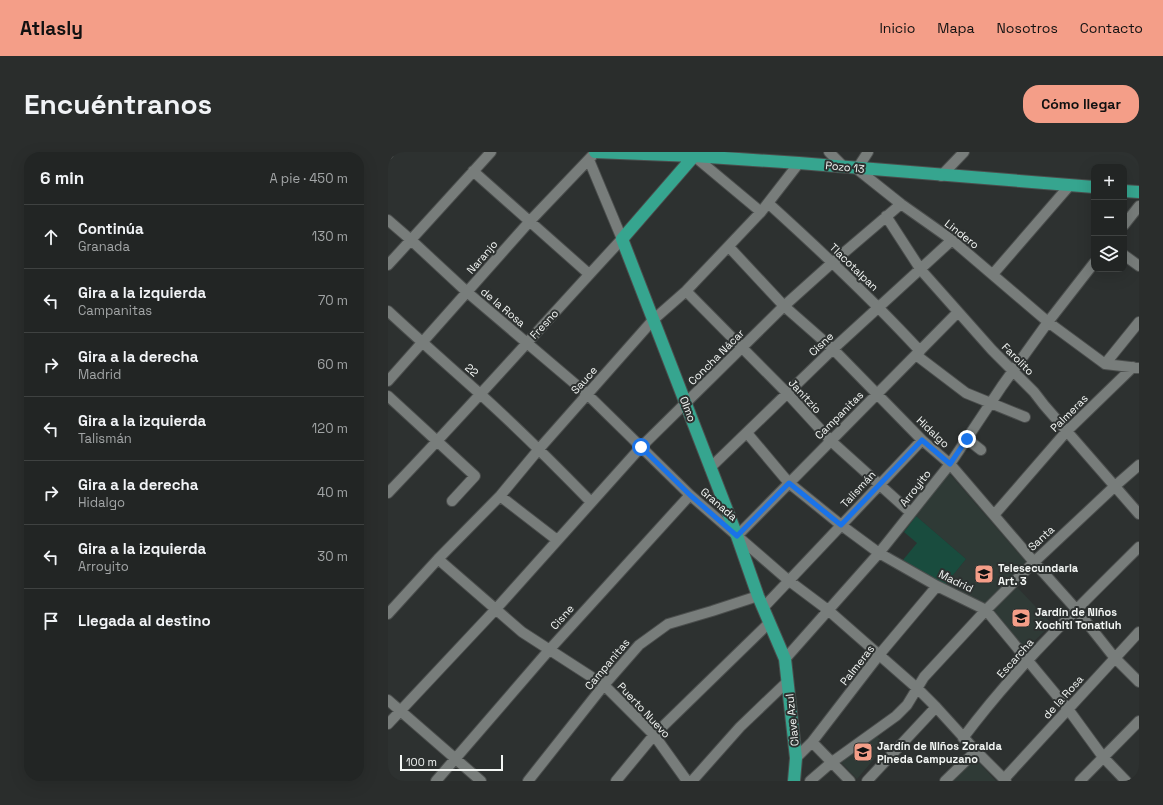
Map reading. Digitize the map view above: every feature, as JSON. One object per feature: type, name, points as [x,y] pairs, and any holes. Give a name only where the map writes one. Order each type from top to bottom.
[{"type":"main road","name":"Pozo 13","points":[[594,154],[695,154],[941,176],[1091,187]]},
{"type":"main road","name":"Fresno","points":[[622,239],[695,154]]},
{"type":"main road","points":[[1127,191],[1139,192]]},
{"type":"main road","name":"Olmo","points":[[622,239],[737,536],[762,608],[785,659]]},
{"type":"main road","name":"Clave Azul","points":[[785,659],[796,758],[794,781]]},
{"type":"street","points":[[388,265],[491,152]]},
{"type":"street","points":[[829,152],[844,167]]},
{"type":"street","points":[[857,169],[868,152]]},
{"type":"street","points":[[941,176],[964,152]]},
{"type":"street","name":"Naranjo","points":[[388,381],[530,220],[594,154]]},
{"type":"street","name":"Olmo","points":[[594,154],[622,239]]},
{"type":"street","points":[[695,154],[761,212]]},
{"type":"street","name":"Sauce","points":[[388,614],[500,496],[539,449],[653,320],[686,291],[761,212],[799,163]]},
{"type":"street","name":"Lindero","points":[[857,169],[901,204],[952,240],[1048,322],[1105,364]]},
{"type":"street","points":[[473,171],[530,220],[589,274]]},
{"type":"street","points":[[993,274],[1070,185]]},
{"type":"street","name":"Tlacotalpan","points":[[768,203],[879,307],[918,353],[966,393],[1025,417]]},
{"type":"street","name":"Concha Nácar","points":[[388,724],[495,610],[641,447],[784,306],[832,262],[901,204]]},
{"type":"street","points":[[1127,220],[1139,206]]},
{"type":"street","name":"Farolito","points":[[886,216],[920,270],[1013,372],[1034,392],[1066,432],[1139,514]]},
{"type":"street","name":"de la Rosa","points":[[388,220],[412,240],[467,292],[587,394]]},
{"type":"street","name":"Fresno","points":[[388,493],[438,441],[480,393],[622,239]]},
{"type":"street","name":"Cisne","points":[[710,468],[788,394],[832,349],[952,240]]},
{"type":"street","name":"Hidalgo","points":[[729,247],[784,306],[832,349],[922,440],[950,464],[1076,609],[1114,657],[1139,682]]},
{"type":"street","points":[[1127,257],[1139,266]]},
{"type":"street","name":"Arroyito","points":[[785,659],[879,553],[950,464],[1048,322],[1091,267]]},
{"type":"street","name":"Janitzio","points":[[686,291],[788,394],[831,441],[911,513]]},
{"type":"street","name":"22","points":[[388,311],[422,343],[480,393],[539,449],[591,502]]},
{"type":"street","name":"Campanitas","points":[[737,536],[958,312]]},
{"type":"street","points":[[1105,364],[1139,322]]},
{"type":"street","points":[[1105,364],[1136,368]]},
{"type":"street","name":"Palmeras","points":[[994,515],[1066,432],[1136,368]]},
{"type":"street","name":"Granada","points":[[587,394],[690,495],[788,580],[828,610],[918,689],[936,706],[963,738],[1005,780]]},
{"type":"street","points":[[388,396],[475,476],[452,501]]},
{"type":"street","name":"Madrid","points":[[746,433],[789,483],[841,525],[879,553],[937,586],[986,610],[1068,709],[1103,757],[1126,781]]},
{"type":"street","points":[[967,439],[981,450]]},
{"type":"street","name":"Talismán","points":[[762,608],[922,440]]},
{"type":"street","name":"Santa","points":[[810,781],[832,762],[896,716],[907,705],[924,677],[986,610],[1034,562],[1139,465]]},
{"type":"street","name":"Cisne","points":[[436,781],[550,649],[690,495]]},
{"type":"street","points":[[500,496],[557,540]]},
{"type":"street","name":"Escarcha","points":[[963,738],[981,714],[1028,661],[1076,609],[1139,547]]},
{"type":"street","name":"Puerto Nuevo","points":[[438,560],[522,632],[604,685],[654,735],[687,781]]},
{"type":"street","name":"Palmeras","points":[[796,758],[812,742],[879,656],[937,586]]},
{"type":"street","name":"Campanitas","points":[[528,781],[604,685],[639,645],[668,624],[758,596]]},
{"type":"street","points":[[616,781],[654,735],[769,623]]},
{"type":"street","name":"de la Rosa","points":[[1005,780],[1114,657],[1139,632]]},
{"type":"street","points":[[692,781],[740,727],[787,682]]},
{"type":"street","points":[[388,700],[481,781]]},
{"type":"street","points":[[867,781],[936,706]]},
{"type":"street","points":[[1080,781],[1139,721]]},
{"type":"street","points":[[812,742],[850,781]]},
{"type":"street","points":[[944,781],[976,751]]},
{"type":"shaded area","points":[[949,473],[1026,562],[985,603],[945,585],[966,559],[916,516]]},
{"type":"shaded area","name":"Jardín de Niños Xochitl Tonatiuh","points":[[1017,587],[1052,624],[1025,650],[991,612]]},
{"type":"shaded area","name":"Jardín de Niños Zoraida Pineda Campuzano","points":[[870,730],[886,745],[857,779],[837,758]]},
{"type":"shaded area","points":[[974,757],[996,781],[951,781]]},
{"type":"green space","points":[[916,516],[966,559],[945,585],[903,560],[917,543],[904,532]]},
{"type":"place","name":"Telesecundaria Art. 3","points":[[984,574]]},
{"type":"place","name":"Jardín de Niños Xochitl Tonatiuh","points":[[1021,618]]},
{"type":"place","name":"Jardín de Niños Zoraida Pineda Campuzano","points":[[863,752]]},
{"type":"route","points":[[641,447],[690,495],[737,536],[789,483],[841,525],[922,440],[950,464],[967,439]]}]
